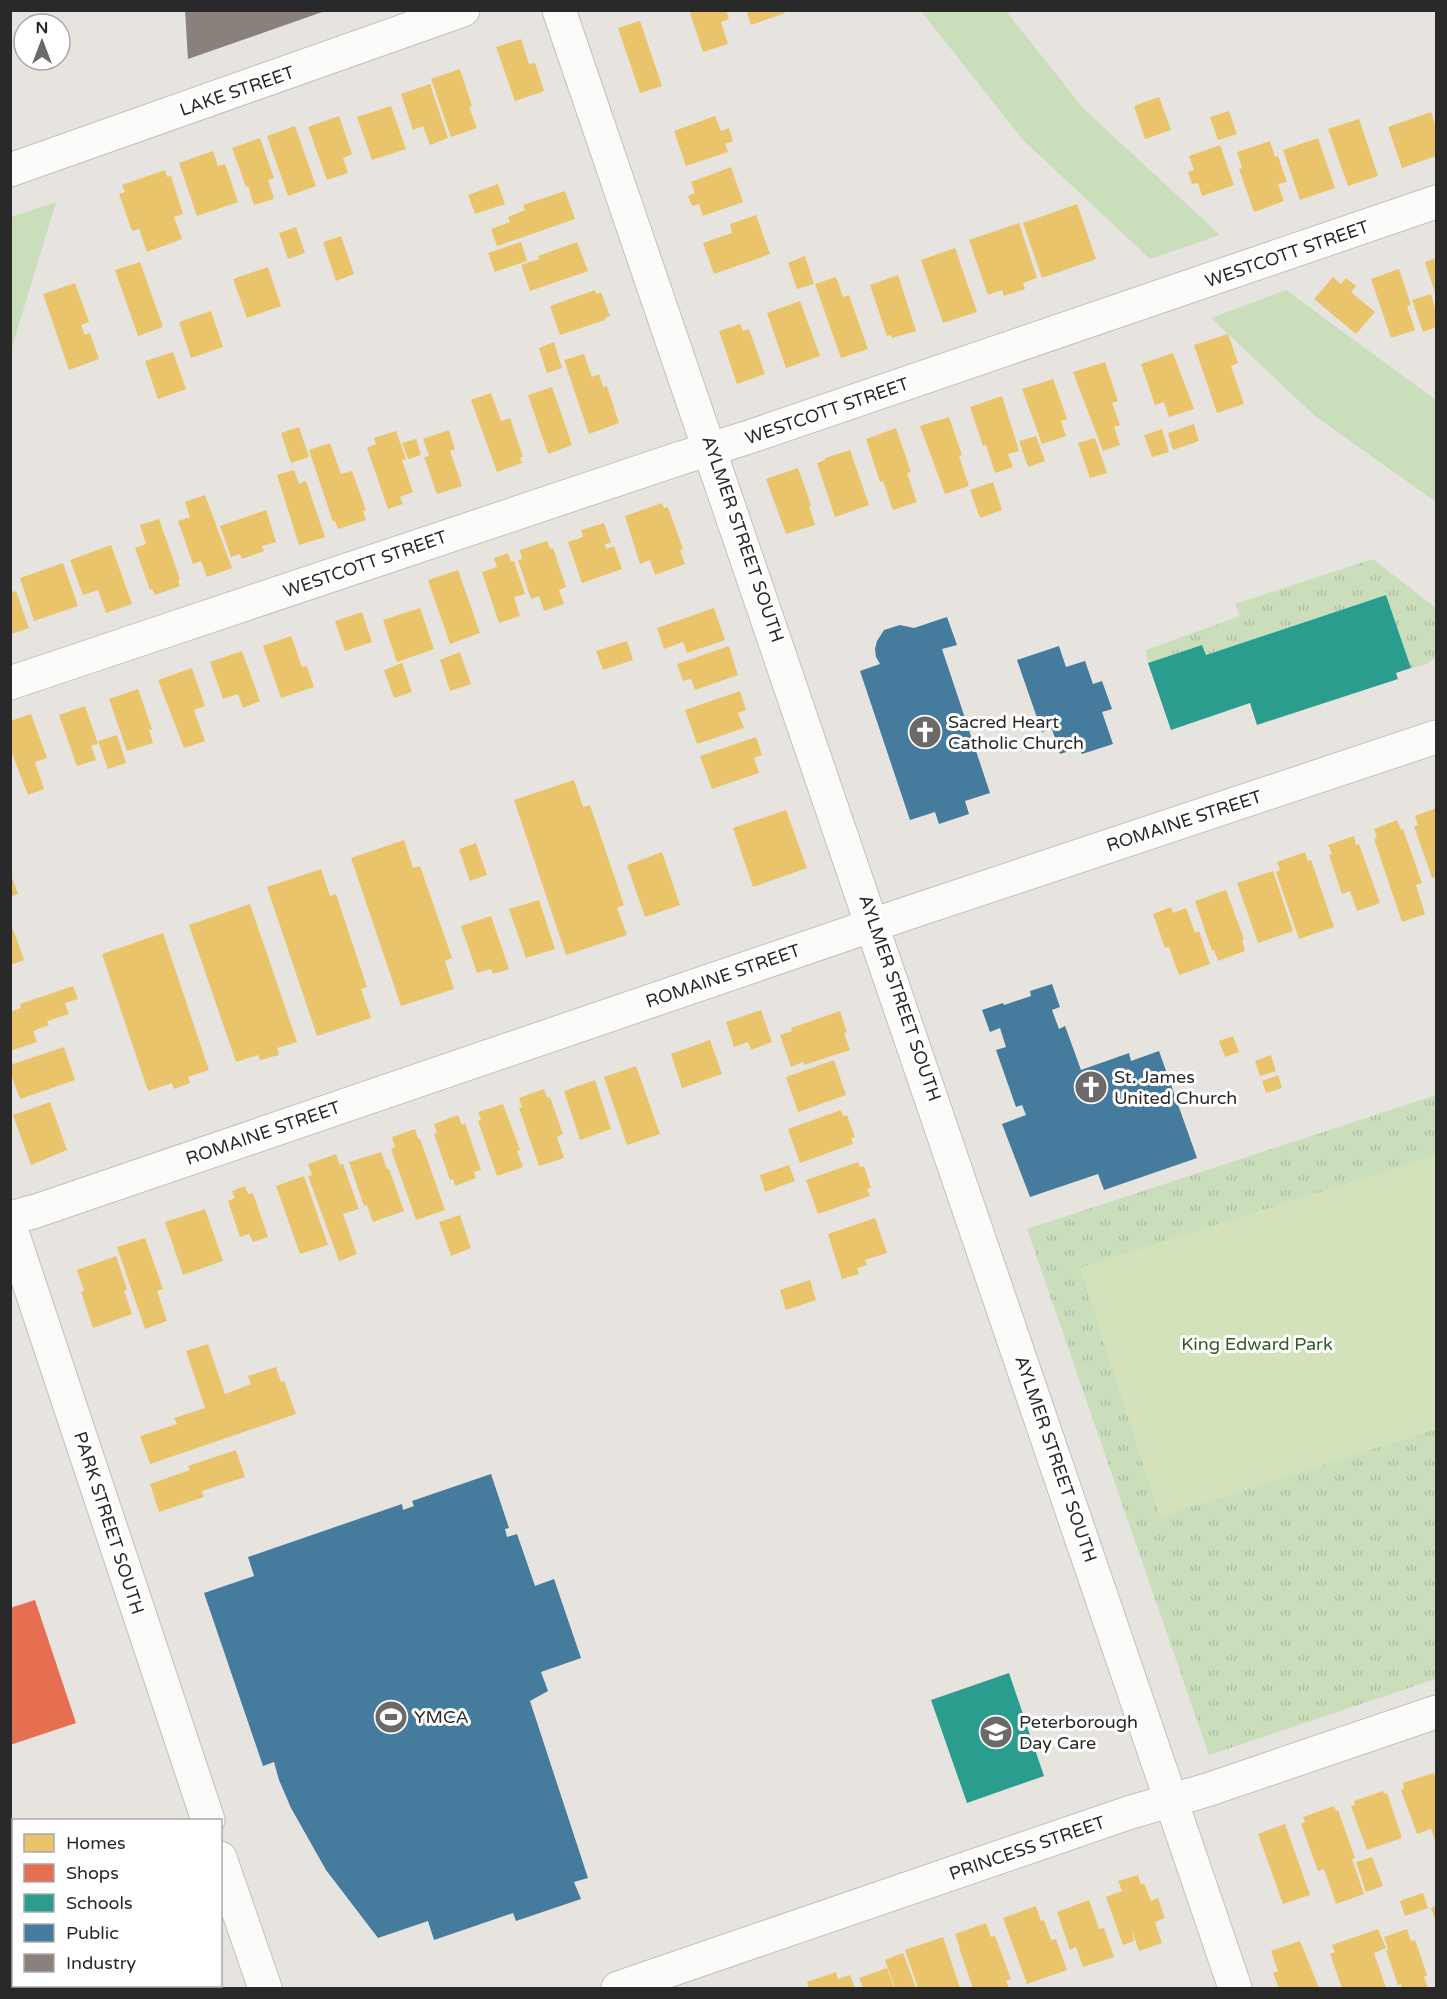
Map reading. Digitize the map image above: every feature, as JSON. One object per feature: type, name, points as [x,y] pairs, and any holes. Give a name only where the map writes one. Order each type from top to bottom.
[{"type":"street","name":"LAKE STREET","points":[[10,170],[463,10]]},
{"type":"street","name":"AYLMER STREET SOUTH","points":[[559,10],[875,924],[1235,1989]]},
{"type":"street","name":"WESTCOTT STREET","points":[[10,683],[712,449],[1437,202]]},
{"type":"street","name":"ROMAINE STREET","points":[[10,1218],[69,1200],[875,924],[1437,737]]},
{"type":"street","name":"PARK STREET SOUTH","points":[[10,1226],[207,1819]]},
{"type":"street","name":"PRINCESS STREET","points":[[618,1989],[1171,1799],[1207,1790],[1437,1712]]},
{"type":"street","points":[[222,1864],[265,1989]]},
{"type":"green space","points":[[921,11],[1006,11],[1083,108],[1220,235],[1150,259],[1023,140]]},
{"type":"green space","points":[[56,202],[11,351],[11,217]]},
{"type":"green space","points":[[1286,290],[1436,400],[1436,502],[1315,416],[1211,318]]},
{"type":"green space","points":[[1373,559],[1436,608],[1436,657],[1427,664],[1411,668],[1386,595],[1206,655],[1202,645],[1148,663],[1146,650],[1240,616],[1235,604]]},
{"type":"green space","name":"King Edward Park","points":[[1436,1095],[1436,1679],[1209,1755],[1027,1229]]},
{"type":"green space","points":[[1436,1155],[1436,1429],[1160,1517],[1080,1268]]},
{"type":"building: Homes","points":[[689,10],[726,10],[729,19],[721,22],[728,44],[703,52]]},
{"type":"building: Homes","points":[[746,10],[784,10],[785,13],[751,25]]},
{"type":"building: Homes","points":[[640,21],[662,86],[640,93],[618,28]]},
{"type":"building: Homes","points":[[521,39],[529,64],[535,63],[544,91],[515,101],[496,47]]},
{"type":"building: Homes","points":[[460,69],[472,106],[469,107],[477,128],[451,137],[431,79]]},
{"type":"building: Homes","points":[[430,84],[448,138],[430,145],[423,126],[413,130],[401,94]]},
{"type":"building: Homes","points":[[1159,97],[1171,130],[1145,139],[1134,106]]},
{"type":"building: Homes","points":[[391,106],[406,149],[372,160],[357,117]]},
{"type":"building: Homes","points":[[1229,111],[1237,134],[1218,140],[1210,117]]},
{"type":"building: Homes","points":[[1431,112],[1436,127],[1436,156],[1402,168],[1388,127]]},
{"type":"building: Homes","points":[[339,116],[352,154],[343,158],[348,173],[327,180],[308,127]]},
{"type":"building: Homes","points":[[715,116],[721,131],[729,128],[733,141],[725,144],[728,152],[686,166],[674,131]]},
{"type":"building: Homes","points":[[1359,119],[1378,176],[1348,186],[1328,129]]},
{"type":"building: Homes","points":[[295,126],[316,186],[288,196],[267,136]]},
{"type":"building: Homes","points":[[260,138],[274,178],[268,180],[274,199],[254,205],[232,148]]},
{"type":"building: Homes","points":[[1318,138],[1335,188],[1300,200],[1283,150]]},
{"type":"building: Homes","points":[[1270,141],[1287,182],[1278,184],[1284,201],[1254,212],[1239,169],[1242,168],[1237,152]]},
{"type":"building: Homes","points":[[1220,145],[1234,185],[1202,196],[1198,183],[1192,184],[1188,172],[1194,170],[1189,156]]},
{"type":"building: Homes","points":[[213,151],[218,166],[225,164],[238,202],[197,216],[179,163]]},
{"type":"building: Homes","points":[[731,167],[743,202],[703,216],[699,204],[692,206],[688,196],[695,193],[691,182]]},
{"type":"building: Homes","points":[[165,170],[167,177],[171,176],[183,214],[174,217],[182,239],[147,252],[139,229],[132,231],[119,194],[125,192],[122,185]]},
{"type":"building: Homes","points":[[498,184],[505,204],[475,214],[468,195]]},
{"type":"building: Homes","points":[[565,191],[575,219],[497,246],[491,229],[510,222],[508,217],[525,210],[523,205]]},
{"type":"building: Homes","points":[[1077,204],[1096,259],[1042,278],[1023,223]]},
{"type":"building: Homes","points":[[756,215],[770,254],[714,274],[703,243],[732,233],[730,224]]},
{"type":"building: Homes","points":[[1019,223],[1037,278],[1023,283],[1025,289],[1004,296],[1002,290],[988,295],[969,240]]},
{"type":"building: Homes","points":[[296,227],[305,253],[288,259],[279,233]]},
{"type":"building: Homes","points":[[341,236],[354,274],[336,281],[323,242]]},
{"type":"building: Homes","points":[[521,242],[527,261],[495,272],[488,253]]},
{"type":"building: Homes","points":[[577,242],[588,271],[530,291],[521,265],[539,259],[538,256]]},
{"type":"building: Homes","points":[[955,248],[977,312],[943,323],[921,260]]},
{"type":"building: Homes","points":[[805,256],[814,284],[797,289],[788,263]]},
{"type":"building: Homes","points":[[1436,258],[1436,296],[1425,262]]},
{"type":"building: Homes","points":[[140,262],[163,327],[138,336],[115,270]]},
{"type":"building: Homes","points":[[268,267],[281,306],[247,318],[233,279]]},
{"type":"building: Homes","points":[[1399,269],[1411,305],[1407,306],[1415,330],[1391,338],[1371,279]]},
{"type":"building: Homes","points":[[898,275],[916,331],[892,338],[891,335],[887,336],[870,285]]},
{"type":"building: Homes","points":[[836,277],[843,297],[849,295],[868,349],[841,358],[815,284]]},
{"type":"building: Homes","points":[[1333,277],[1341,284],[1346,278],[1356,286],[1351,292],[1375,312],[1356,334],[1314,299]]},
{"type":"building: Homes","points":[[75,283],[89,322],[81,325],[85,335],[90,333],[99,359],[69,370],[43,294]]},
{"type":"building: Homes","points":[[595,290],[596,294],[601,292],[610,316],[605,320],[560,335],[550,306]]},
{"type":"building: Homes","points":[[1431,294],[1436,312],[1436,327],[1423,332],[1412,300]]},
{"type":"building: Homes","points":[[800,301],[820,356],[786,368],[767,313]]},
{"type":"building: Homes","points":[[211,311],[223,347],[191,358],[179,322]]},
{"type":"building: Homes","points":[[740,324],[743,331],[749,329],[765,374],[737,384],[719,331]]},
{"type":"building: Homes","points":[[1228,334],[1238,363],[1231,366],[1244,404],[1217,413],[1194,345]]},
{"type":"building: Homes","points":[[554,342],[562,368],[547,373],[539,348]]},
{"type":"building: Homes","points":[[173,352],[186,389],[158,399],[145,361]]},
{"type":"building: Homes","points":[[1173,353],[1194,409],[1169,417],[1164,402],[1155,405],[1141,364]]},
{"type":"building: Homes","points":[[584,354],[592,377],[599,374],[603,387],[607,386],[619,423],[589,434],[564,360]]},
{"type":"building: Homes","points":[[1105,362],[1118,401],[1112,403],[1120,425],[1114,427],[1120,445],[1103,451],[1073,372]]},
{"type":"building: Homes","points":[[1053,379],[1067,419],[1061,421],[1066,436],[1042,444],[1022,389]]},
{"type":"building: Homes","points":[[552,387],[572,445],[548,454],[528,395]]},
{"type":"building: Homes","points":[[491,393],[501,421],[510,418],[523,457],[520,457],[522,463],[497,472],[471,400]]},
{"type":"building: Homes","points":[[1002,396],[1019,451],[1008,454],[1013,467],[995,473],[970,407]]},
{"type":"building: Homes","points":[[949,417],[962,455],[959,456],[969,486],[945,494],[920,426]]},
{"type":"building: Homes","points":[[1194,424],[1199,441],[1173,450],[1168,433]]},
{"type":"building: Homes","points":[[299,427],[309,457],[291,463],[281,433]]},
{"type":"building: Homes","points":[[896,428],[911,472],[907,473],[917,502],[893,510],[883,481],[880,482],[866,439]]},
{"type":"building: Homes","points":[[1162,429],[1169,452],[1152,457],[1144,435]]},
{"type":"building: Homes","points":[[449,430],[455,449],[450,451],[462,486],[437,494],[424,457],[429,456],[423,439]]},
{"type":"building: Homes","points":[[396,431],[406,459],[402,460],[413,492],[400,497],[403,504],[388,509],[367,448],[376,444],[374,438]]},
{"type":"building: Homes","points":[[1036,436],[1045,461],[1028,467],[1019,441]]},
{"type":"building: Homes","points":[[1095,438],[1107,473],[1090,478],[1078,443]]},
{"type":"building: Homes","points":[[416,439],[421,455],[408,459],[402,443]]},
{"type":"building: Homes","points":[[330,443],[341,474],[352,471],[366,510],[363,511],[366,520],[338,529],[335,521],[333,522],[309,450]]},
{"type":"building: Homes","points":[[850,450],[869,505],[835,517],[817,463]]},
{"type":"building: Homes","points":[[798,468],[811,505],[809,506],[815,525],[786,534],[766,479]]},
{"type":"building: Homes","points":[[294,470],[299,484],[306,481],[325,537],[299,545],[277,475]]},
{"type":"building: Homes","points":[[993,482],[1002,510],[980,518],[970,490]]},
{"type":"building: Homes","points":[[205,495],[232,568],[207,577],[201,561],[193,564],[178,521],[190,517],[185,502]]},
{"type":"building: Homes","points":[[662,503],[664,508],[668,507],[683,549],[680,550],[685,564],[655,575],[650,560],[640,564],[625,516]]},
{"type":"building: Homes","points":[[266,510],[276,542],[262,546],[264,551],[242,559],[240,554],[231,557],[220,526]]},
{"type":"building: Homes","points":[[159,519],[180,579],[178,580],[180,586],[155,595],[152,589],[150,590],[135,548],[146,544],[140,525]]},
{"type":"building: Homes","points":[[604,523],[611,543],[605,544],[606,549],[614,546],[622,569],[582,583],[568,542],[583,537],[581,530]]},
{"type":"building: Homes","points":[[547,541],[550,549],[553,548],[566,587],[559,590],[564,604],[544,611],[539,596],[531,599],[518,560],[522,559],[520,550]]},
{"type":"building: Homes","points":[[111,545],[132,604],[106,613],[98,590],[83,595],[70,560]]},
{"type":"building: Homes","points":[[508,553],[511,562],[514,561],[525,594],[514,597],[520,616],[499,623],[482,572],[497,567],[494,558]]},
{"type":"building: Homes","points":[[63,563],[78,606],[34,621],[20,578]]},
{"type":"building: Homes","points":[[458,570],[480,633],[450,644],[428,580]]},
{"type":"building: Homes","points":[[16,591],[29,628],[11,634],[10,593]]},
{"type":"building: Homes","points":[[420,608],[434,649],[397,662],[383,620]]},
{"type":"building: Homes","points":[[714,608],[725,640],[687,653],[683,642],[664,649],[657,628]]},
{"type":"building: Homes","points":[[362,612],[372,642],[345,651],[335,621]]},
{"type":"building: Homes","points":[[291,636],[302,667],[307,666],[314,687],[281,698],[263,646]]},
{"type":"building: Homes","points":[[627,641],[633,660],[603,670],[596,651]]},
{"type":"building: Homes","points":[[729,646],[738,675],[695,690],[691,679],[683,681],[677,664]]},
{"type":"building: Homes","points":[[242,651],[260,701],[243,708],[238,694],[223,699],[210,662]]},
{"type":"building: Homes","points":[[460,652],[471,684],[450,691],[440,660]]},
{"type":"building: Homes","points":[[402,663],[412,692],[394,698],[384,670]]},
{"type":"building: Homes","points":[[192,668],[205,706],[194,710],[205,741],[184,748],[158,680]]},
{"type":"building: Homes","points":[[138,689],[152,729],[149,730],[153,743],[127,751],[109,699]]},
{"type":"building: Homes","points":[[740,691],[746,710],[738,713],[744,728],[697,744],[685,710]]},
{"type":"building: Homes","points":[[85,706],[98,744],[91,746],[96,760],[77,766],[59,715]]},
{"type":"building: Homes","points":[[31,714],[47,758],[35,762],[44,789],[28,795],[10,748],[10,721]]},
{"type":"building: Homes","points":[[117,735],[126,763],[108,769],[98,741]]},
{"type":"building: Homes","points":[[756,737],[762,755],[754,758],[759,773],[712,789],[700,756]]},
{"type":"building: Homes","points":[[574,780],[583,807],[590,805],[624,905],[617,908],[627,935],[566,955],[514,800]]},
{"type":"building: Homes","points":[[1436,808],[1436,877],[1432,878],[1414,826],[1418,825],[1415,816]]},
{"type":"building: Homes","points":[[786,810],[807,868],[753,887],[733,828]]},
{"type":"building: Homes","points":[[1397,820],[1401,830],[1403,829],[1422,883],[1416,885],[1425,914],[1402,922],[1374,839],[1377,838],[1374,829]]},
{"type":"building: Homes","points":[[1354,836],[1380,903],[1357,911],[1350,891],[1342,894],[1328,845]]},
{"type":"building: Homes","points":[[404,840],[413,868],[420,866],[452,958],[445,961],[454,989],[401,1006],[351,858]]},
{"type":"building: Homes","points":[[476,843],[487,875],[470,881],[459,849]]},
{"type":"building: Homes","points":[[662,852],[680,905],[645,917],[627,865]]},
{"type":"building: Homes","points":[[1305,852],[1308,861],[1311,860],[1334,927],[1299,939],[1276,872],[1280,870],[1277,862]]},
{"type":"building: Homes","points":[[321,869],[330,896],[336,894],[367,987],[361,989],[371,1018],[317,1036],[267,887]]},
{"type":"building: Homes","points":[[1273,871],[1293,931],[1258,943],[1237,883]]},
{"type":"building: Homes","points":[[10,872],[18,894],[10,897]]},
{"type":"building: Homes","points":[[1226,890],[1244,939],[1242,940],[1245,951],[1218,961],[1214,950],[1212,951],[1195,901]]},
{"type":"building: Homes","points":[[539,900],[555,949],[526,958],[509,909]]},
{"type":"building: Homes","points":[[250,904],[297,1042],[277,1048],[279,1055],[260,1060],[258,1055],[236,1062],[189,925]]},
{"type":"building: Homes","points":[[1171,907],[1173,913],[1186,908],[1195,933],[1199,931],[1210,964],[1179,975],[1169,947],[1165,948],[1153,914]]},
{"type":"building: Homes","points":[[491,916],[509,969],[493,974],[491,969],[477,973],[461,926]]},
{"type":"building: Homes","points":[[13,929],[24,960],[10,965],[10,930]]},
{"type":"building: Homes","points":[[163,933],[209,1070],[188,1077],[190,1083],[174,1089],[172,1083],[148,1091],[102,954]]},
{"type":"building: Homes","points":[[73,986],[78,999],[65,1003],[69,1014],[47,1021],[49,1025],[33,1031],[37,1042],[10,1051],[10,1012],[21,1008],[20,1004]]},
{"type":"building: Homes","points":[[761,1010],[772,1042],[751,1050],[748,1042],[734,1047],[726,1022]]},
{"type":"building: Homes","points":[[840,1011],[850,1050],[791,1067],[780,1035],[792,1031],[791,1028]]},
{"type":"building: Homes","points":[[1233,1036],[1239,1052],[1225,1057],[1219,1041]]},
{"type":"building: Homes","points":[[710,1040],[722,1074],[682,1088],[671,1054]]},
{"type":"building: Homes","points":[[64,1047],[75,1080],[20,1099],[10,1072],[10,1065]]},
{"type":"building: Homes","points":[[1271,1055],[1276,1071],[1260,1076],[1255,1061]]},
{"type":"building: Homes","points":[[834,1060],[846,1095],[798,1112],[786,1077]]},
{"type":"building: Homes","points":[[636,1066],[660,1134],[627,1145],[604,1077]]},
{"type":"building: Homes","points":[[1278,1075],[1282,1088],[1266,1093],[1262,1081]]},
{"type":"building: Homes","points":[[595,1080],[611,1129],[580,1140],[564,1091]]},
{"type":"building: Homes","points":[[544,1089],[547,1098],[550,1097],[563,1134],[557,1137],[564,1158],[539,1166],[519,1108],[522,1107],[519,1098]]},
{"type":"building: Homes","points":[[50,1102],[67,1150],[31,1165],[13,1115]]},
{"type":"building: Homes","points":[[503,1104],[520,1150],[517,1151],[523,1167],[497,1176],[478,1121],[481,1120],[478,1112]]},
{"type":"building: Homes","points":[[841,1110],[843,1116],[847,1115],[855,1137],[851,1138],[853,1144],[800,1163],[788,1129]]},
{"type":"building: Homes","points":[[458,1115],[462,1125],[465,1123],[481,1170],[474,1172],[476,1178],[455,1186],[453,1179],[450,1180],[434,1134],[437,1133],[434,1124]]},
{"type":"building: Homes","points":[[415,1129],[445,1210],[416,1220],[391,1149],[395,1147],[392,1137]]},
{"type":"building: Homes","points":[[381,1152],[404,1211],[373,1222],[367,1205],[364,1206],[349,1162]]},
{"type":"building: Homes","points":[[336,1154],[340,1165],[343,1164],[359,1209],[343,1214],[357,1254],[339,1261],[308,1176],[312,1175],[308,1164]]},
{"type":"building: Homes","points":[[858,1162],[860,1167],[864,1166],[871,1188],[867,1189],[870,1196],[818,1214],[806,1180]]},
{"type":"building: Homes","points":[[789,1165],[795,1181],[765,1192],[760,1175]]},
{"type":"building: Homes","points":[[304,1176],[328,1245],[300,1254],[276,1186]]},
{"type":"building: Homes","points":[[245,1186],[248,1194],[253,1193],[268,1237],[253,1242],[249,1234],[240,1237],[228,1201],[235,1198],[232,1191]]},
{"type":"building: Homes","points":[[205,1209],[223,1261],[183,1275],[165,1222]]},
{"type":"building: Homes","points":[[460,1215],[471,1248],[451,1256],[439,1222]]},
{"type":"building: Homes","points":[[875,1218],[887,1253],[865,1260],[867,1265],[857,1268],[859,1274],[842,1279],[828,1234]]},
{"type":"building: Homes","points":[[145,1238],[163,1289],[157,1291],[167,1321],[145,1329],[117,1247]]},
{"type":"building: Homes","points":[[116,1256],[127,1289],[124,1291],[132,1314],[93,1328],[81,1292],[84,1291],[77,1270]]},
{"type":"building: Homes","points":[[810,1280],[816,1300],[786,1310],[780,1290]]},
{"type":"building: Homes","points":[[208,1344],[225,1394],[251,1384],[248,1376],[276,1367],[281,1382],[284,1381],[296,1414],[150,1464],[140,1436],[177,1424],[174,1418],[205,1408],[186,1351]]},
{"type":"building: Homes","points":[[236,1450],[245,1477],[202,1491],[204,1497],[159,1512],[150,1484],[190,1470],[188,1466]]},
{"type":"building: Homes","points":[[1433,1773],[1436,1777],[1436,1843],[1431,1829],[1417,1834],[1401,1790],[1404,1789],[1403,1783]]},
{"type":"building: Homes","points":[[1383,1791],[1387,1793],[1402,1838],[1367,1850],[1351,1806],[1355,1805],[1354,1801]]},
{"type":"building: Homes","points":[[1334,1806],[1336,1811],[1338,1810],[1355,1858],[1352,1859],[1364,1894],[1336,1904],[1324,1869],[1318,1871],[1301,1824],[1305,1822],[1303,1817]]},
{"type":"building: Homes","points":[[1285,1824],[1310,1895],[1283,1904],[1258,1834]]},
{"type":"building: Homes","points":[[1372,1857],[1383,1886],[1366,1892],[1356,1862]]},
{"type":"building: Homes","points":[[1138,1875],[1151,1901],[1158,1898],[1165,1918],[1155,1922],[1162,1943],[1139,1951],[1132,1930],[1134,1941],[1123,1945],[1106,1897],[1122,1891],[1118,1881]]},
{"type":"building: Homes","points":[[1423,1893],[1428,1908],[1405,1916],[1400,1901]]},
{"type":"building: Homes","points":[[1089,1900],[1099,1929],[1104,1928],[1114,1957],[1083,1967],[1076,1947],[1070,1950],[1057,1912]]},
{"type":"building: Homes","points":[[1036,1906],[1051,1940],[1056,1939],[1067,1970],[1027,1984],[1003,1918]]},
{"type":"building: Homes","points":[[1436,1906],[1436,1922],[1431,1908]]},
{"type":"building: Homes","points":[[986,1923],[991,1937],[995,1936],[1011,1979],[1006,1981],[1009,1988],[973,1988],[955,1934]]},
{"type":"building: Homes","points":[[1378,1929],[1386,1948],[1374,1953],[1386,1988],[1342,1988],[1330,1954],[1335,1952],[1332,1945]]},
{"type":"building: Homes","points":[[1407,1929],[1411,1941],[1415,1940],[1427,1975],[1424,1977],[1428,1988],[1402,1988],[1401,1984],[1398,1985],[1384,1937]]},
{"type":"building: Homes","points":[[943,1937],[960,1988],[918,1988],[905,1950]]},
{"type":"building: Homes","points":[[1300,1941],[1319,1988],[1279,1988],[1273,1973],[1278,1971],[1271,1951]]},
{"type":"building: Homes","points":[[903,1953],[916,1988],[895,1988],[885,1960]]},
{"type":"building: Homes","points":[[887,1968],[894,1988],[863,1988],[859,1978]]},
{"type":"building: Homes","points":[[836,1972],[838,1979],[850,1975],[855,1988],[809,1988],[807,1982]]},
{"type":"building: Shops","points":[[35,1600],[76,1723],[10,1745],[10,1608]]},
{"type":"building: Shops","points":[[104,1987],[104,1988],[10,1988]]},
{"type":"building: Schools","points":[[1386,595],[1411,668],[1396,673],[1398,679],[1257,725],[1250,703],[1171,730],[1148,663],[1202,645],[1206,655]]},
{"type":"building: Schools","points":[[1009,1673],[1044,1776],[967,1803],[931,1700]]},
{"type":"building: Public","name":"Sacred Heart Catholic Church","points":[[947,617],[957,645],[942,649],[990,793],[965,801],[969,814],[939,824],[935,812],[910,820],[860,671],[880,664],[875,649],[884,630],[900,625],[914,628]]},
{"type":"building: Public","points":[[1059,646],[1066,667],[1085,661],[1093,684],[1102,681],[1112,709],[1102,712],[1113,744],[1082,754],[1079,748],[1060,754],[1052,729],[1042,732],[1017,660]]},
{"type":"building: Public","name":"St. James United Church","points":[[1052,984],[1060,1007],[1052,1010],[1059,1029],[1065,1026],[1081,1070],[1129,1053],[1131,1061],[1159,1051],[1197,1158],[1104,1190],[1098,1174],[1030,1197],[1002,1124],[1026,1115],[1022,1105],[1016,1107],[996,1050],[1006,1047],[1000,1028],[990,1032],[982,1010],[1031,996],[1030,991]]},
{"type":"building: Public","name":"YMCA","points":[[491,1474],[509,1528],[505,1529],[507,1537],[517,1534],[535,1586],[554,1579],[581,1658],[541,1672],[548,1691],[530,1701],[588,1878],[574,1882],[581,1899],[516,1921],[513,1913],[434,1940],[428,1921],[378,1938],[326,1870],[291,1808],[274,1762],[263,1766],[204,1593],[254,1576],[248,1557],[402,1504],[403,1510],[414,1506],[412,1501]]},
{"type":"building: Industry","points":[[185,10],[325,10],[325,11],[188,59]]},
{"type":"place","name":"Sacred Heart Catholic Church","points":[[925,732]]},
{"type":"place","name":"St. James United Church","points":[[1091,1087]]},
{"type":"place","name":"YMCA","points":[[391,1717]]},
{"type":"place","name":"Peterborough Day Care","points":[[996,1732]]}]
